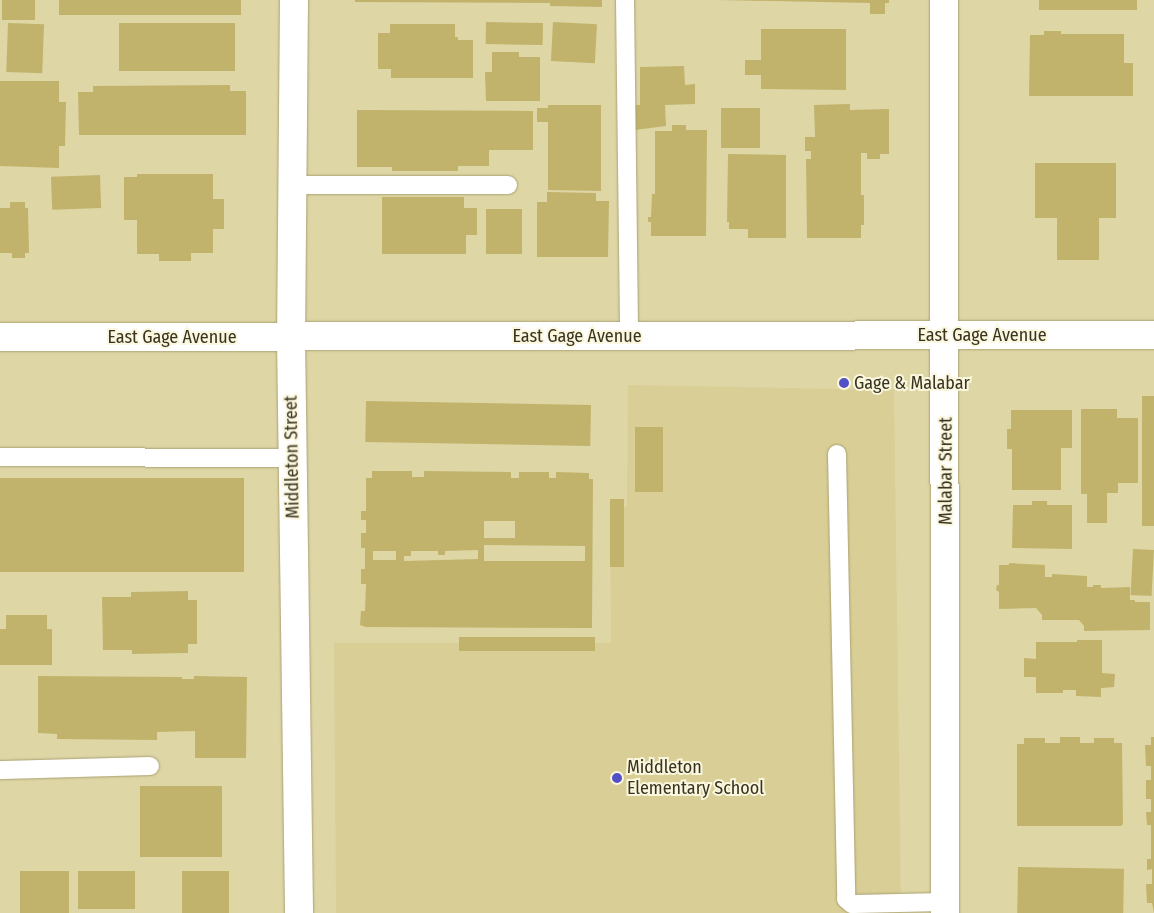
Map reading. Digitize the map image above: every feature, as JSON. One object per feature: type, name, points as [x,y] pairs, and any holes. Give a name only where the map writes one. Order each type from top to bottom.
[{"type":"street","name":"Middleton Street","points":[[294,0],[291,337],[299,913]]},
{"type":"street","name":"Malabar Street","points":[[944,0],[946,335],[945,908]]},
{"type":"street","name":"East Gage Avenue","points":[[0,337],[1154,335]]},
{"type":"lane","points":[[625,0],[629,336]]},
{"type":"lane","points":[[292,185],[508,185]]},
{"type":"lane","points":[[837,454],[846,899],[852,904],[945,908]]},
{"type":"lane","points":[[0,456],[292,458]]},
{"type":"lane","points":[[0,770],[150,766]]},
{"type":"shaded area","name":"Middleton Elementary School","points":[[628,385],[894,390],[901,913],[336,913],[334,643],[611,643],[610,507],[627,507]]},
{"type":"building","points":[[2,0],[35,0],[35,20],[2,20]]},
{"type":"building","points":[[59,0],[241,0],[241,15],[59,15]]},
{"type":"building","points":[[355,0],[602,0],[602,7],[550,6],[550,3],[355,2]]},
{"type":"building","points":[[718,0],[889,0],[889,3],[885,3],[885,14],[870,14],[870,3]]},
{"type":"building","points":[[1039,0],[1137,0],[1137,10],[1039,10]]},
{"type":"building","points":[[486,22],[543,23],[543,45],[486,44]]},
{"type":"building","points":[[553,22],[597,24],[595,63],[551,61]]},
{"type":"building","points":[[8,23],[44,24],[42,73],[6,72]]},
{"type":"building","points":[[119,23],[235,23],[235,71],[119,71]]},
{"type":"building","points":[[390,24],[455,24],[455,37],[458,37],[458,40],[473,40],[473,78],[391,78],[391,69],[378,69],[378,33],[390,33]]},
{"type":"building","points":[[761,29],[846,29],[846,90],[761,89],[761,75],[745,75],[745,60],[761,60]]},
{"type":"building","points":[[1044,31],[1061,31],[1061,34],[1124,34],[1124,63],[1133,63],[1133,96],[1029,96],[1030,35],[1044,35]]},
{"type":"building","points":[[492,52],[519,52],[519,57],[540,57],[540,101],[486,101],[485,72],[492,72]]},
{"type":"building","points":[[684,66],[685,85],[695,84],[695,104],[665,105],[666,126],[635,130],[635,105],[640,105],[640,67]]},
{"type":"building","points":[[0,81],[59,81],[59,102],[66,102],[65,146],[59,146],[59,168],[0,166]]},
{"type":"building","points":[[230,85],[230,91],[246,91],[246,135],[79,135],[78,92],[93,92],[93,86]]},
{"type":"building","points":[[850,104],[850,110],[889,109],[889,154],[880,154],[880,159],[867,159],[867,153],[861,153],[861,195],[864,195],[864,225],[861,225],[861,238],[807,238],[806,159],[811,159],[811,151],[805,151],[805,137],[815,137],[814,105]]},
{"type":"building","points":[[548,105],[601,105],[601,191],[548,190],[548,122],[537,122],[537,108],[548,108]]},
{"type":"building","points":[[721,108],[760,108],[760,148],[721,148]]},
{"type":"building","points":[[357,110],[533,111],[533,150],[489,150],[489,166],[458,166],[458,171],[392,171],[392,167],[357,167]]},
{"type":"building","points":[[672,125],[686,125],[686,130],[707,130],[706,236],[651,236],[651,222],[648,222],[648,217],[651,217],[652,194],[655,194],[655,131],[672,131]]},
{"type":"building","points":[[728,154],[786,155],[786,238],[748,238],[748,229],[729,229],[729,222],[727,222]]},
{"type":"building","points":[[1035,163],[1116,163],[1116,218],[1099,218],[1099,260],[1057,260],[1057,218],[1035,218]]},
{"type":"building","points":[[137,174],[213,174],[213,199],[224,199],[224,229],[213,229],[213,253],[191,253],[191,261],[159,261],[159,254],[137,254],[137,220],[124,220],[124,177],[137,177]]},
{"type":"building","points":[[100,175],[101,208],[52,210],[51,177]]},
{"type":"building","points":[[547,192],[596,193],[596,201],[609,201],[608,257],[537,257],[537,202],[547,202]]},
{"type":"building","points":[[382,197],[464,197],[464,208],[477,208],[477,235],[466,235],[466,254],[382,254]]},
{"type":"building","points":[[10,202],[25,202],[25,208],[28,208],[29,253],[25,253],[25,258],[12,258],[12,253],[0,253],[0,208],[10,208]]},
{"type":"building","points":[[486,209],[522,209],[522,254],[486,254]]},
{"type":"building","points":[[1142,396],[1154,396],[1154,526],[1142,526]]},
{"type":"building","points":[[366,401],[591,405],[590,446],[365,442]]},
{"type":"building","points":[[1081,409],[1117,409],[1117,418],[1138,418],[1138,483],[1118,483],[1118,493],[1107,493],[1107,523],[1087,523],[1087,494],[1081,494]]},
{"type":"building","points":[[1011,410],[1072,410],[1072,448],[1061,448],[1061,490],[1012,490],[1012,449],[1007,449],[1007,429],[1011,429]]},
{"type":"building","points":[[635,427],[663,427],[663,492],[635,492]]},
{"type":"building","points":[[372,471],[412,471],[412,477],[424,477],[424,471],[511,472],[511,478],[519,478],[519,472],[549,472],[549,478],[556,478],[556,472],[589,473],[589,479],[593,479],[592,628],[366,627],[360,625],[361,611],[365,611],[366,584],[361,584],[361,569],[365,569],[365,548],[361,548],[361,533],[366,533],[366,520],[361,520],[361,511],[366,511],[366,478],[372,478]],"holes":[[[484,521],[515,521],[515,538],[484,538]],[[484,545],[585,546],[585,561],[484,561]],[[478,550],[478,559],[404,561],[404,556],[411,556],[411,551],[438,551],[438,555],[445,555],[445,551]],[[373,551],[396,551],[396,560],[373,560]]]},
{"type":"building","points":[[0,478],[244,478],[244,572],[0,572]]},
{"type":"building","points":[[610,499],[624,499],[624,567],[610,567]]},
{"type":"building","points":[[1032,501],[1047,501],[1047,505],[1072,505],[1072,549],[1012,548],[1013,505],[1032,505]]},
{"type":"building","points":[[1133,549],[1154,550],[1152,596],[1131,595]]},
{"type":"building","points":[[1009,563],[1045,565],[1045,577],[1052,577],[1052,574],[1087,576],[1087,587],[1101,585],[1101,588],[1130,587],[1130,600],[1150,602],[1150,630],[1084,631],[1084,626],[1079,620],[1042,620],[1042,615],[1036,608],[999,609],[999,592],[996,590],[997,585],[999,585],[999,565],[1009,565]]},
{"type":"building","points":[[188,591],[188,600],[197,600],[197,644],[188,644],[188,653],[132,654],[132,650],[103,650],[102,597],[131,597],[131,592]]},
{"type":"building","points":[[6,615],[47,615],[47,629],[52,629],[52,665],[0,665],[0,629],[6,629]]},
{"type":"building","points":[[459,637],[595,637],[595,651],[459,651]]},
{"type":"building","points":[[1077,640],[1102,640],[1102,673],[1115,674],[1114,687],[1101,688],[1101,697],[1076,696],[1076,690],[1063,690],[1063,693],[1036,693],[1036,677],[1024,677],[1024,658],[1036,659],[1036,642],[1077,642]]},
{"type":"building","points":[[38,676],[182,677],[182,679],[194,679],[194,676],[247,677],[246,758],[195,758],[195,731],[157,732],[157,740],[57,739],[57,734],[38,733]]},
{"type":"building","points":[[1060,737],[1080,737],[1080,743],[1094,743],[1094,738],[1114,738],[1114,743],[1122,743],[1123,824],[1121,826],[1017,826],[1017,744],[1024,744],[1024,738],[1045,738],[1045,743],[1060,743]]},
{"type":"building","points":[[1151,737],[1154,737],[1154,913],[1152,903],[1147,903],[1146,884],[1152,884],[1152,869],[1147,870],[1147,859],[1151,859],[1151,825],[1147,825],[1146,812],[1151,812],[1151,799],[1146,799],[1146,780],[1151,780],[1151,766],[1146,766],[1145,745],[1151,745]]},
{"type":"building","points":[[140,786],[222,786],[222,857],[140,857]]},
{"type":"building","points":[[1018,867],[1124,869],[1123,913],[1017,913]]},
{"type":"building","points":[[20,871],[69,871],[69,913],[20,913]]},
{"type":"building","points":[[78,871],[135,871],[135,909],[78,909]]},
{"type":"building","points":[[182,871],[229,871],[229,913],[182,913]]},
{"type":"place","name":"Gage & Malabar","points":[[844,383]]},
{"type":"place","name":"Middleton Elementary School","points":[[617,778]]}]
